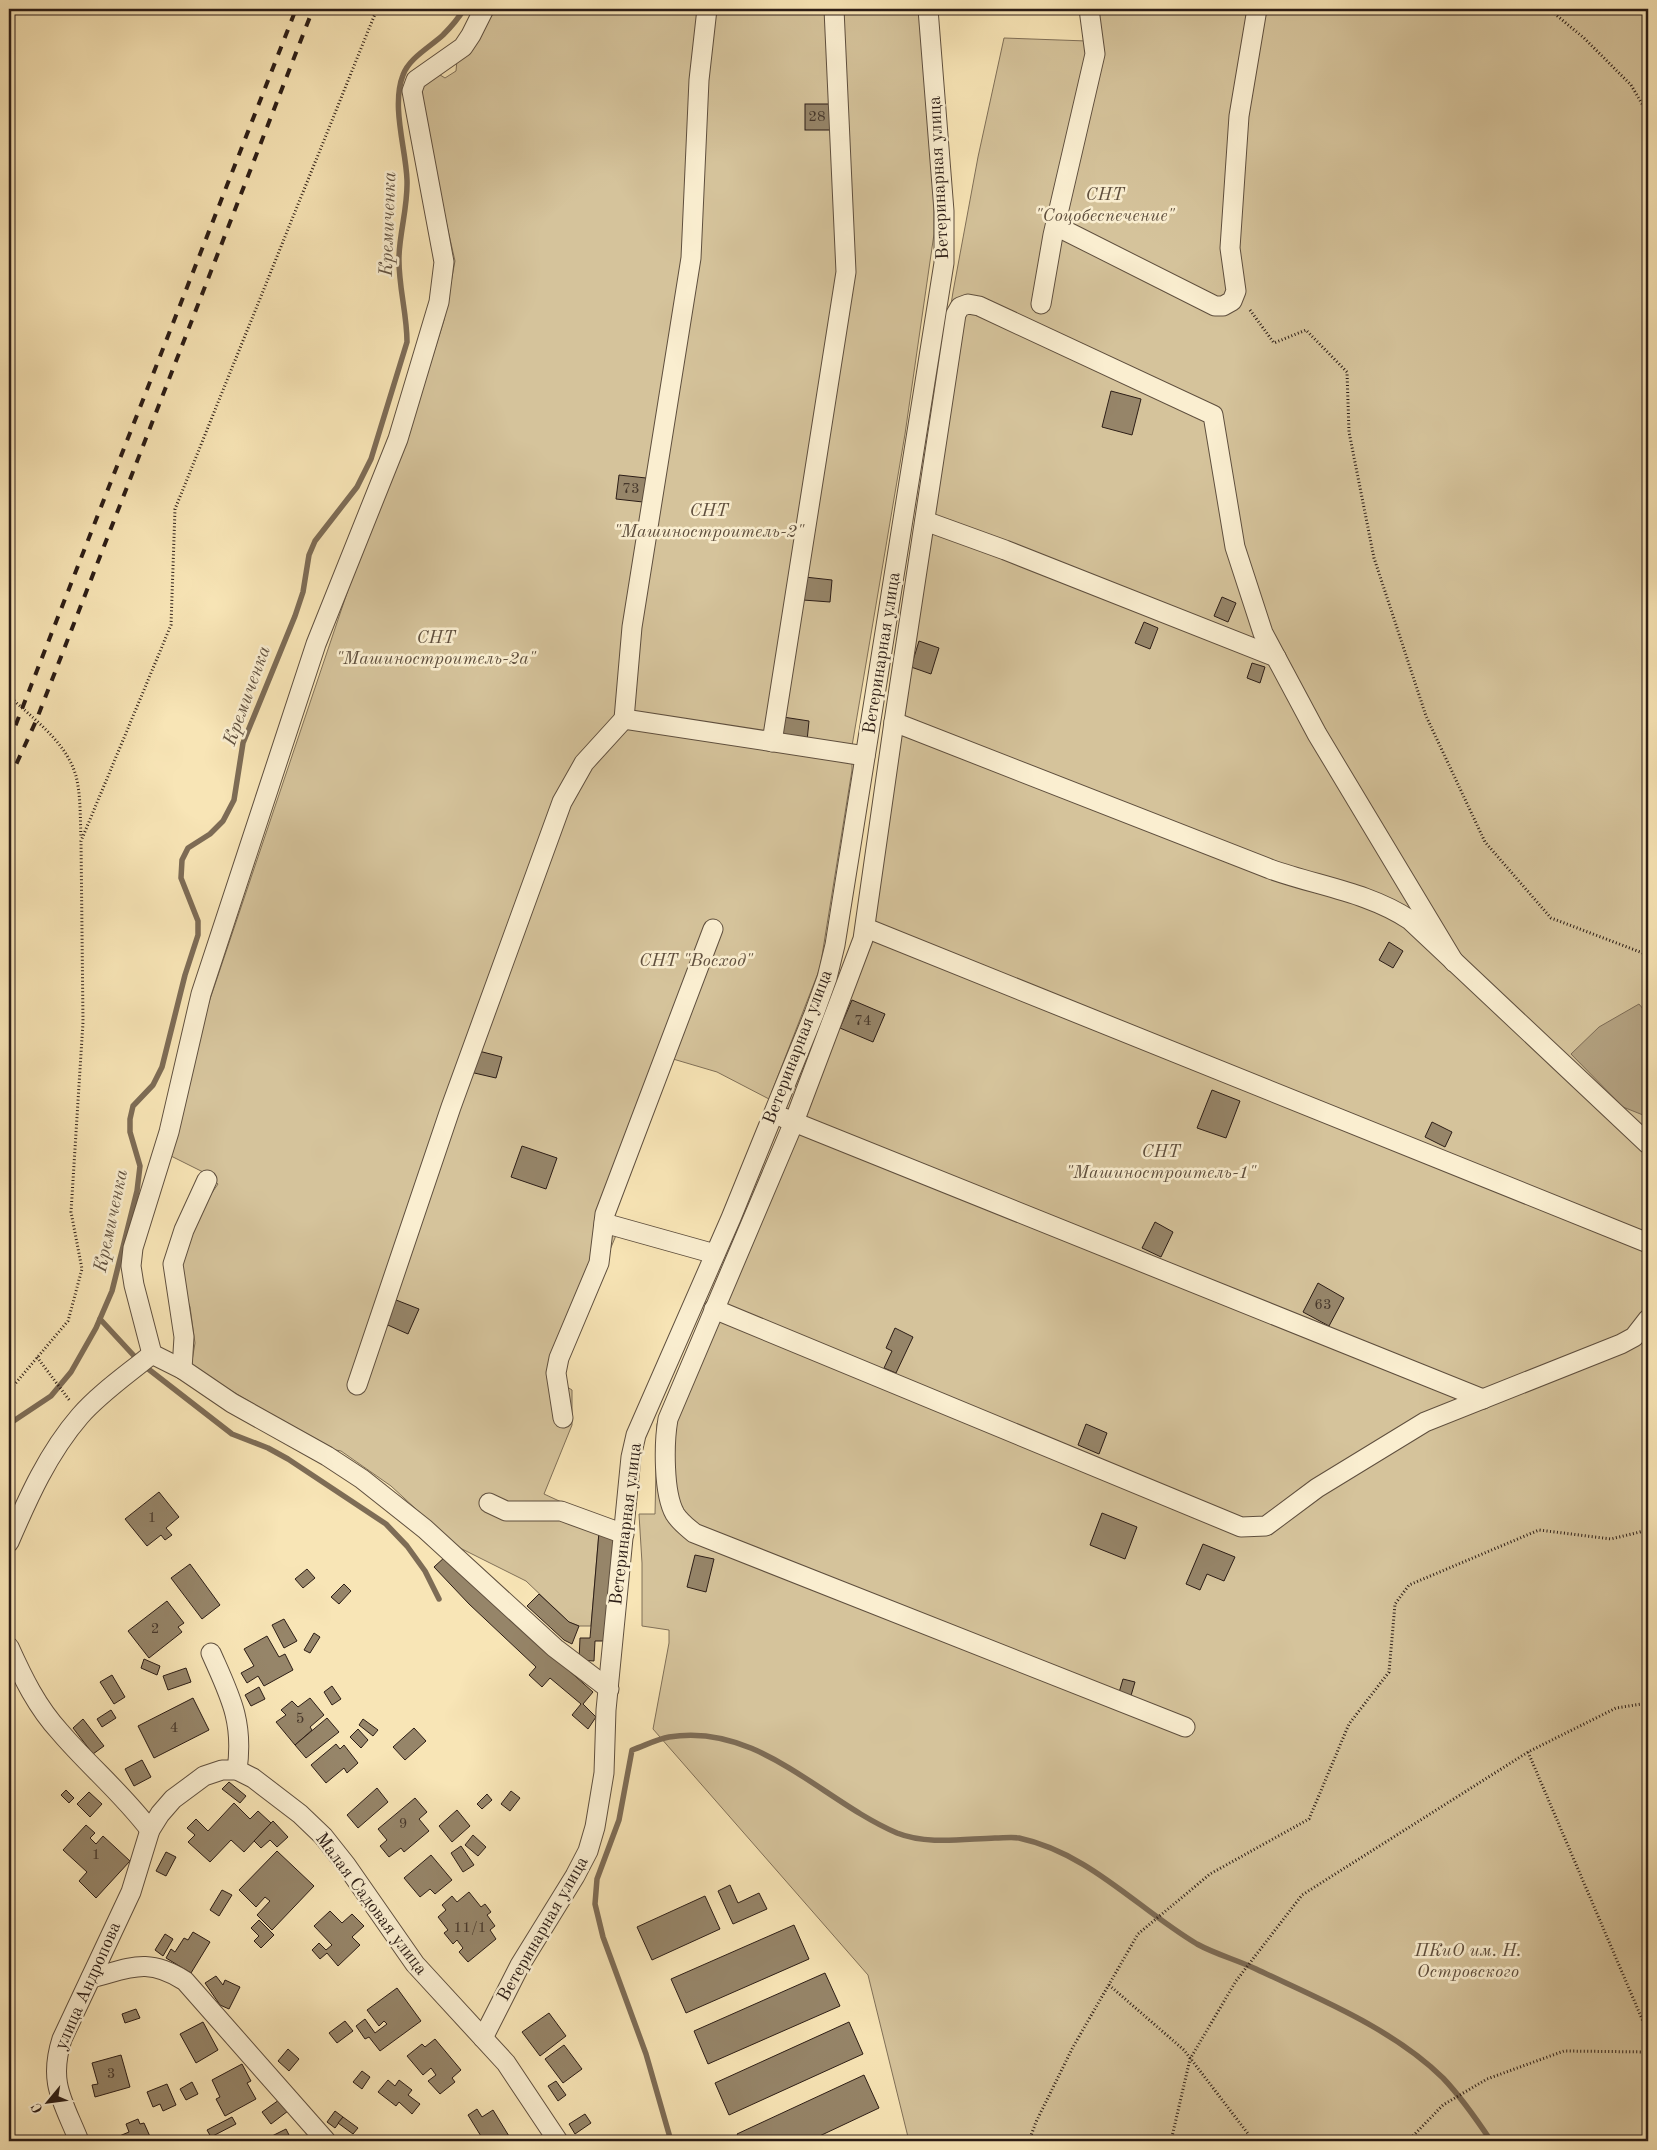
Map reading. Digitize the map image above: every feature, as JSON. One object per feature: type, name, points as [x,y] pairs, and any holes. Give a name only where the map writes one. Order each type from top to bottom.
[{"type":"street","points":[[484,9],[463,47],[416,80],[412,92],[444,262],[439,302],[398,439],[316,644],[201,994],[169,1132],[133,1248],[131,1266],[152,1354],[182,1369],[232,1403],[327,1456],[390,1500],[555,1648],[609,1689]]},
{"type":"street","points":[[357,1385],[451,1107],[562,802],[584,762],[624,719],[632,627],[691,258],[699,80],[707,9]]},
{"type":"street","points":[[772,742],[846,272],[834,9]]},
{"type":"street","name":"Ветеринарная улица","points":[[482,2038],[520,1965],[588,1850],[601,1800],[609,1689],[631,1457],[636,1435],[774,1113],[827,978],[835,945],[944,263],[944,211],[928,9]]},
{"type":"street","points":[[1041,304],[1056,226],[1094,54],[1089,9]]},
{"type":"street","points":[[1056,226],[1215,306],[1223,306],[1232,301],[1236,292],[1230,248],[1239,116],[1257,9]]},
{"type":"street","points":[[1185,1728],[694,1533],[683,1525],[670,1502],[666,1432],[674,1404],[794,1122],[866,928],[894,722],[956,314],[960,307],[968,304],[979,306],[1213,415],[1236,547],[1263,633],[1317,734],[1454,962]]},
{"type":"street","points":[[925,521],[997,547],[1276,657]]},
{"type":"street","points":[[624,719],[865,756]]},
{"type":"street","points":[[894,722],[1270,869],[1323,887],[1375,900],[1410,920],[1648,1144]]},
{"type":"street","points":[[866,928],[1648,1243]]},
{"type":"street","points":[[563,1418],[557,1381],[560,1358],[599,1263],[604,1214],[713,929]]},
{"type":"street","points":[[774,1113],[1483,1399]]},
{"type":"street","points":[[182,1369],[184,1337],[173,1264],[177,1246],[207,1180]]},
{"type":"street","points":[[604,1223],[715,1254]]},
{"type":"street","points":[[714,1309],[1242,1527],[1266,1526],[1317,1488],[1425,1422],[1621,1344],[1634,1336],[1648,1319]]},
{"type":"street","points":[[9,1542],[28,1499],[60,1441],[89,1407],[152,1354]]},
{"type":"street","points":[[488,1503],[506,1511],[561,1510],[624,1534]]},
{"type":"street","points":[[9,1647],[39,1706],[84,1758],[110,1782],[150,1830],[160,1814],[188,1786],[204,1776],[222,1770],[238,1770],[240,1732],[236,1714],[211,1653]]},
{"type":"street","name":"Малая Садовая улица","points":[[238,1770],[254,1778],[300,1814],[323,1836],[346,1865],[415,1964],[506,2063],[558,2141]]},
{"type":"street","name":"улица Андропова","points":[[79,2141],[56,2082],[55,2060],[62,2039],[131,1892],[150,1830]]},
{"type":"street","points":[[91,1978],[141,1966],[155,1966],[185,1981],[198,1993],[326,2141]]},
{"type":"path","points":[[81,841],[171,625],[174,509],[377,9]]},
{"type":"path","points":[[1549,9],[1584,38],[1631,84],[1648,114]]},
{"type":"path","points":[[1250,310],[1274,343],[1306,330],[1347,372],[1349,432],[1374,558],[1426,716],[1484,842],[1551,918],[1648,955]]},
{"type":"path","points":[[9,696],[57,742],[69,759],[79,792],[83,1022],[71,1212],[82,1269],[68,1321],[9,1391]]},
{"type":"path","points":[[37,1357],[65,1394]]},
{"type":"path","points":[[1029,2141],[1036,2122],[1073,2047],[1138,1934],[1210,1874],[1309,1819],[1349,1724],[1389,1672],[1395,1604],[1409,1585],[1540,1530],[1611,1539],[1648,1530]]},
{"type":"path","points":[[1171,2141],[1190,2059],[1236,1981],[1302,1895],[1528,1752],[1616,1708],[1648,1703]]},
{"type":"path","points":[[1528,1752],[1648,2033]]},
{"type":"path","points":[[1109,1985],[1184,2050],[1249,2135],[1249,2141]]},
{"type":"path","points":[[1408,2141],[1443,2105],[1487,2079],[1564,2051],[1648,2052]]},
{"type":"green space","points":[[489,9],[920,9],[934,172],[934,234],[905,434],[852,746],[852,770],[820,968],[769,1099],[717,1072],[673,1059],[612,1215],[617,1233],[567,1353],[564,1385],[572,1390],[572,1425],[544,1494],[594,1517],[599,1532],[591,1626],[579,1626],[569,1622],[526,1581],[456,1546],[391,1486],[341,1451],[330,1449],[191,1367],[195,1343],[190,1307],[177,1271],[200,1210],[218,1184],[207,1174],[171,1156],[203,1020],[349,587],[406,442],[444,320],[455,261],[418,98],[424,84],[437,73],[445,78],[456,71],[457,60]]},
{"type":"green space","points":[[1082,9],[1648,9],[1648,2141],[909,2141],[868,1975],[653,1729],[669,1643],[669,1630],[642,1626],[642,1563],[639,1514],[655,1514],[657,1424],[789,1115],[857,936],[886,714],[953,292],[978,157],[1004,38],[1087,41]]},
{"type":"shaded area","points":[[1639,1004],[1648,1015],[1648,1117],[1623,1107],[1571,1054],[1599,1027]]},
{"type":"building","points":[[805,104],[830,104],[830,130],[805,130]]},
{"type":"building","points":[[1111,391],[1141,399],[1132,435],[1102,427]]},
{"type":"building","points":[[619,475],[646,478],[643,502],[616,499]]},
{"type":"building","points":[[805,577],[832,580],[830,602],[803,600]]},
{"type":"building","points":[[1222,597],[1236,603],[1228,622],[1214,616]]},
{"type":"building","points":[[1144,622],[1158,628],[1150,649],[1135,643]]},
{"type":"building","points":[[919,641],[939,648],[931,674],[911,667]]},
{"type":"building","points":[[1252,663],[1265,667],[1260,683],[1247,678]]},
{"type":"building","points":[[783,717],[809,721],[807,741],[780,737]]},
{"type":"building","points":[[1389,942],[1403,951],[1393,968],[1379,960]]},
{"type":"building","points":[[852,1000],[885,1014],[873,1042],[840,1028]]},
{"type":"building","points":[[475,1050],[502,1057],[496,1078],[470,1072]]},
{"type":"building","points":[[1212,1090],[1240,1101],[1226,1138],[1197,1128]]},
{"type":"building","points":[[1432,1122],[1452,1132],[1445,1147],[1425,1137]]},
{"type":"building","points":[[522,1146],[557,1158],[546,1189],[511,1177]]},
{"type":"building","points":[[1155,1222],[1173,1232],[1161,1257],[1142,1248]]},
{"type":"building","points":[[1318,1283],[1344,1298],[1329,1326],[1303,1312]]},
{"type":"building","points":[[391,1298],[419,1309],[408,1334],[381,1322]]},
{"type":"building","points":[[895,1328],[913,1337],[896,1373],[884,1368],[892,1351],[886,1348]]},
{"type":"building","points":[[1086,1424],[1107,1433],[1099,1454],[1078,1445]]},
{"type":"building","points":[[159,1492],[179,1517],[166,1528],[172,1535],[165,1540],[161,1535],[147,1546],[125,1519]]},
{"type":"building","points":[[1102,1513],[1137,1527],[1125,1559],[1090,1545]]},
{"type":"building","points":[[599,1532],[616,1535],[605,1641],[595,1641],[594,1661],[579,1660],[580,1638],[590,1638]]},
{"type":"building","points":[[1203,1544],[1235,1557],[1224,1581],[1207,1574],[1200,1590],[1186,1584]]},
{"type":"building","points":[[695,1555],[714,1559],[706,1592],[687,1587]]},
{"type":"building","points":[[446,1556],[512,1620],[593,1692],[583,1704],[596,1717],[588,1729],[572,1715],[581,1704],[550,1678],[542,1687],[529,1675],[536,1667],[469,1604],[434,1567]]},
{"type":"building","points":[[190,1564],[220,1605],[202,1619],[171,1578]]},
{"type":"building","points":[[307,1569],[315,1578],[303,1588],[295,1579]]},
{"type":"building","points":[[344,1584],[351,1591],[339,1604],[331,1597]]},
{"type":"building","points":[[539,1594],[569,1622],[579,1626],[572,1644],[564,1640],[527,1606]]},
{"type":"building","points":[[167,1601],[184,1623],[178,1627],[182,1632],[149,1658],[128,1631]]},
{"type":"building","points":[[284,1619],[297,1641],[284,1648],[272,1625]]},
{"type":"building","points":[[314,1633],[320,1637],[310,1653],[304,1650]]},
{"type":"building","points":[[267,1636],[279,1657],[285,1654],[293,1670],[264,1686],[258,1676],[247,1683],[241,1673],[254,1666],[244,1649]]},
{"type":"building","points":[[144,1659],[160,1666],[157,1675],[141,1668]]},
{"type":"building","points":[[186,1668],[191,1682],[168,1690],[163,1676]]},
{"type":"building","points":[[112,1675],[125,1697],[114,1704],[100,1682]]},
{"type":"building","points":[[1123,1679],[1135,1682],[1130,1699],[1118,1696]]},
{"type":"building","points":[[332,1686],[341,1699],[332,1705],[324,1692]]},
{"type":"building","points":[[259,1687],[265,1699],[251,1706],[245,1695]]},
{"type":"building","points":[[193,1698],[209,1730],[154,1758],[138,1726]]},
{"type":"building","points":[[310,1698],[324,1715],[310,1727],[312,1730],[295,1745],[276,1722],[286,1715],[281,1710],[292,1701],[298,1707]]},
{"type":"building","points":[[111,1710],[116,1718],[102,1727],[97,1719]]},
{"type":"building","points":[[327,1718],[339,1732],[306,1758],[295,1745]]},
{"type":"building","points":[[83,1719],[104,1746],[93,1754],[73,1728]]},
{"type":"building","points":[[363,1719],[378,1730],[373,1736],[359,1725]]},
{"type":"building","points":[[414,1728],[426,1741],[405,1760],[393,1747]]},
{"type":"building","points":[[358,1729],[368,1740],[361,1748],[350,1737]]},
{"type":"building","points":[[336,1744],[340,1749],[344,1745],[358,1763],[347,1773],[344,1768],[326,1783],[311,1765]]},
{"type":"building","points":[[142,1760],[151,1777],[134,1786],[125,1769]]},
{"type":"building","points":[[229,1782],[246,1796],[240,1803],[222,1789]]},
{"type":"building","points":[[377,1788],[388,1802],[358,1828],[347,1815]]},
{"type":"building","points":[[66,1790],[74,1798],[69,1803],[61,1795]]},
{"type":"building","points":[[511,1791],[520,1798],[510,1811],[501,1804]]},
{"type":"building","points":[[89,1792],[102,1804],[90,1817],[77,1804]]},
{"type":"building","points":[[487,1794],[492,1800],[482,1809],[477,1804]]},
{"type":"building","points":[[415,1798],[427,1812],[419,1819],[429,1831],[404,1852],[401,1848],[389,1857],[380,1846],[387,1840],[378,1829]]},
{"type":"building","points":[[234,1803],[250,1819],[258,1811],[271,1823],[244,1852],[231,1840],[210,1862],[188,1842],[195,1835],[187,1828],[196,1819],[208,1831]]},
{"type":"building","points":[[457,1810],[470,1826],[452,1842],[439,1826]]},
{"type":"building","points":[[273,1821],[288,1837],[277,1847],[270,1840],[261,1848],[254,1841]]},
{"type":"building","points":[[86,1825],[95,1833],[90,1838],[96,1844],[103,1836],[130,1861],[96,1898],[79,1881],[87,1872],[63,1850]]},
{"type":"building","points":[[473,1835],[486,1847],[478,1856],[465,1845]]},
{"type":"building","points":[[461,1846],[474,1865],[463,1872],[451,1853]]},
{"type":"building","points":[[277,1851],[314,1886],[272,1930],[257,1915],[270,1901],[265,1897],[256,1907],[239,1890]]},
{"type":"building","points":[[166,1852],[176,1857],[166,1876],[156,1871]]},
{"type":"building","points":[[431,1855],[452,1880],[435,1894],[430,1889],[420,1897],[404,1878]]},
{"type":"building","points":[[730,1885],[738,1903],[759,1893],[767,1909],[733,1924],[718,1891]]},
{"type":"building","points":[[222,1890],[232,1895],[219,1916],[210,1910]]},
{"type":"building","points":[[469,1892],[481,1907],[485,1904],[491,1912],[487,1915],[495,1926],[490,1930],[496,1939],[468,1962],[459,1952],[463,1948],[457,1940],[453,1944],[444,1933],[448,1930],[438,1917],[446,1910],[442,1905],[452,1896],[457,1902]]},
{"type":"building","points":[[705,1896],[720,1929],[652,1960],[637,1927]]},
{"type":"building","points":[[330,1911],[342,1923],[352,1914],[364,1926],[352,1937],[360,1945],[338,1966],[327,1953],[320,1959],[312,1950],[319,1943],[326,1950],[332,1945],[314,1926]]},
{"type":"building","points":[[259,1920],[274,1935],[261,1948],[254,1941],[259,1936],[251,1928]]},
{"type":"building","points":[[794,1925],[809,1959],[686,2013],[671,1979]]},
{"type":"building","points":[[193,1932],[210,1942],[191,1973],[166,1958],[171,1949],[175,1952],[184,1938],[188,1940]]},
{"type":"building","points":[[165,1934],[173,1939],[163,1956],[155,1950]]},
{"type":"building","points":[[825,1973],[840,2006],[708,2064],[694,2031]]},
{"type":"building","points":[[216,1976],[223,1985],[225,1980],[240,1987],[229,2009],[220,2005],[205,1983]]},
{"type":"building","points":[[397,1988],[421,2021],[380,2051],[369,2037],[365,2039],[356,2026],[365,2019],[375,2033],[387,2024],[384,2021],[379,2026],[367,2010]]},
{"type":"building","points":[[136,2009],[140,2018],[125,2023],[122,2014]]},
{"type":"building","points":[[549,2013],[566,2036],[540,2056],[522,2032]]},
{"type":"building","points":[[345,2021],[353,2031],[337,2043],[329,2033]]},
{"type":"building","points":[[203,2022],[218,2050],[196,2063],[180,2034]]},
{"type":"building","points":[[849,2022],[863,2054],[729,2115],[715,2083]]},
{"type":"building","points":[[435,2039],[461,2070],[452,2078],[455,2082],[440,2094],[428,2081],[436,2075],[431,2068],[423,2075],[407,2056],[422,2044],[425,2047]]},
{"type":"building","points":[[564,2045],[582,2069],[563,2083],[545,2059]]},
{"type":"building","points":[[288,2049],[299,2059],[289,2071],[278,2061]]},
{"type":"building","points":[[121,2055],[130,2087],[95,2097],[92,2085],[98,2084],[92,2063]]},
{"type":"building","points":[[242,2064],[251,2081],[247,2083],[256,2099],[225,2116],[216,2099],[220,2097],[212,2080]]},
{"type":"building","points":[[362,2071],[370,2077],[362,2089],[353,2082]]},
{"type":"building","points":[[864,2075],[879,2108],[809,2141],[741,2141],[737,2134]]},
{"type":"building","points":[[388,2080],[395,2086],[399,2080],[412,2090],[408,2095],[420,2104],[412,2114],[399,2102],[396,2106],[378,2092]]},
{"type":"building","points":[[556,2081],[566,2095],[558,2101],[548,2086]]},
{"type":"building","points":[[192,2082],[198,2094],[186,2100],[180,2089]]},
{"type":"building","points":[[167,2084],[176,2105],[163,2111],[160,2104],[153,2107],[147,2092]]},
{"type":"building","points":[[279,2100],[288,2111],[271,2124],[262,2112]]},
{"type":"building","points":[[477,2109],[482,2117],[493,2110],[512,2141],[484,2141],[468,2115]]},
{"type":"building","points":[[335,2111],[343,2117],[335,2128],[327,2122]]},
{"type":"building","points":[[585,2114],[591,2123],[575,2134],[569,2124]]},
{"type":"building","points":[[232,2117],[236,2124],[211,2137],[207,2130]]},
{"type":"building","points":[[343,2117],[358,2128],[353,2134],[338,2123]]},
{"type":"building","points":[[138,2119],[140,2124],[144,2123],[152,2141],[119,2141],[117,2137],[129,2132],[126,2124]]},
{"type":"building","points":[[286,2129],[289,2135],[278,2141],[269,2141],[268,2138]]},
{"type":"waterway","name":"Кремиченка","points":[[9,1424],[51,1396],[71,1372],[96,1328],[112,1291],[137,1191],[140,1166],[130,1132],[133,1106],[153,1085],[162,1067],[185,975],[198,935],[198,921],[181,878],[182,860],[188,848],[210,834],[223,821],[234,800],[243,743],[295,616],[303,592],[309,555],[315,541],[357,487],[371,459],[407,342],[399,267],[407,190],[398,100],[400,87],[403,75],[410,63],[443,35],[464,9]]},
{"type":"waterway","points":[[100,1319],[136,1358]]},
{"type":"waterway","points":[[147,1368],[232,1434],[268,1448],[288,1459],[386,1524],[407,1546],[425,1571],[439,1599]]},
{"type":"waterway","points":[[671,2141],[646,2054],[603,1937],[595,1904],[597,1879],[619,1820],[632,1750],[669,1737],[701,1736],[732,1741],[760,1752],[788,1767],[869,1819],[909,1837],[933,1840],[1019,1838],[1044,1845],[1068,1856],[1091,1869],[1197,1944],[1329,2003],[1378,2029],[1401,2044],[1443,2078],[1491,2141]]},
{"type":"railway","points":[[9,742],[296,9]]},
{"type":"railway","points":[[9,780],[36,721],[313,9]]},
{"type":"park label","name":"СНТ \"Соцобеспечение\"","points":[[1105,205]]},
{"type":"park label","name":"СНТ \"Машиностроитель-2\"","points":[[709,521]]},
{"type":"park label","name":"СНТ \"Машиностроитель-2а\"","points":[[436,648]]},
{"type":"park label","name":"СНТ \"Восход\"","points":[[696,961]]},
{"type":"park label","name":"СНТ \"Машиностроитель-1\"","points":[[1161,1162]]},
{"type":"park label","name":"ПКиО им. Н. Островского","points":[[1468,1961]]}]
